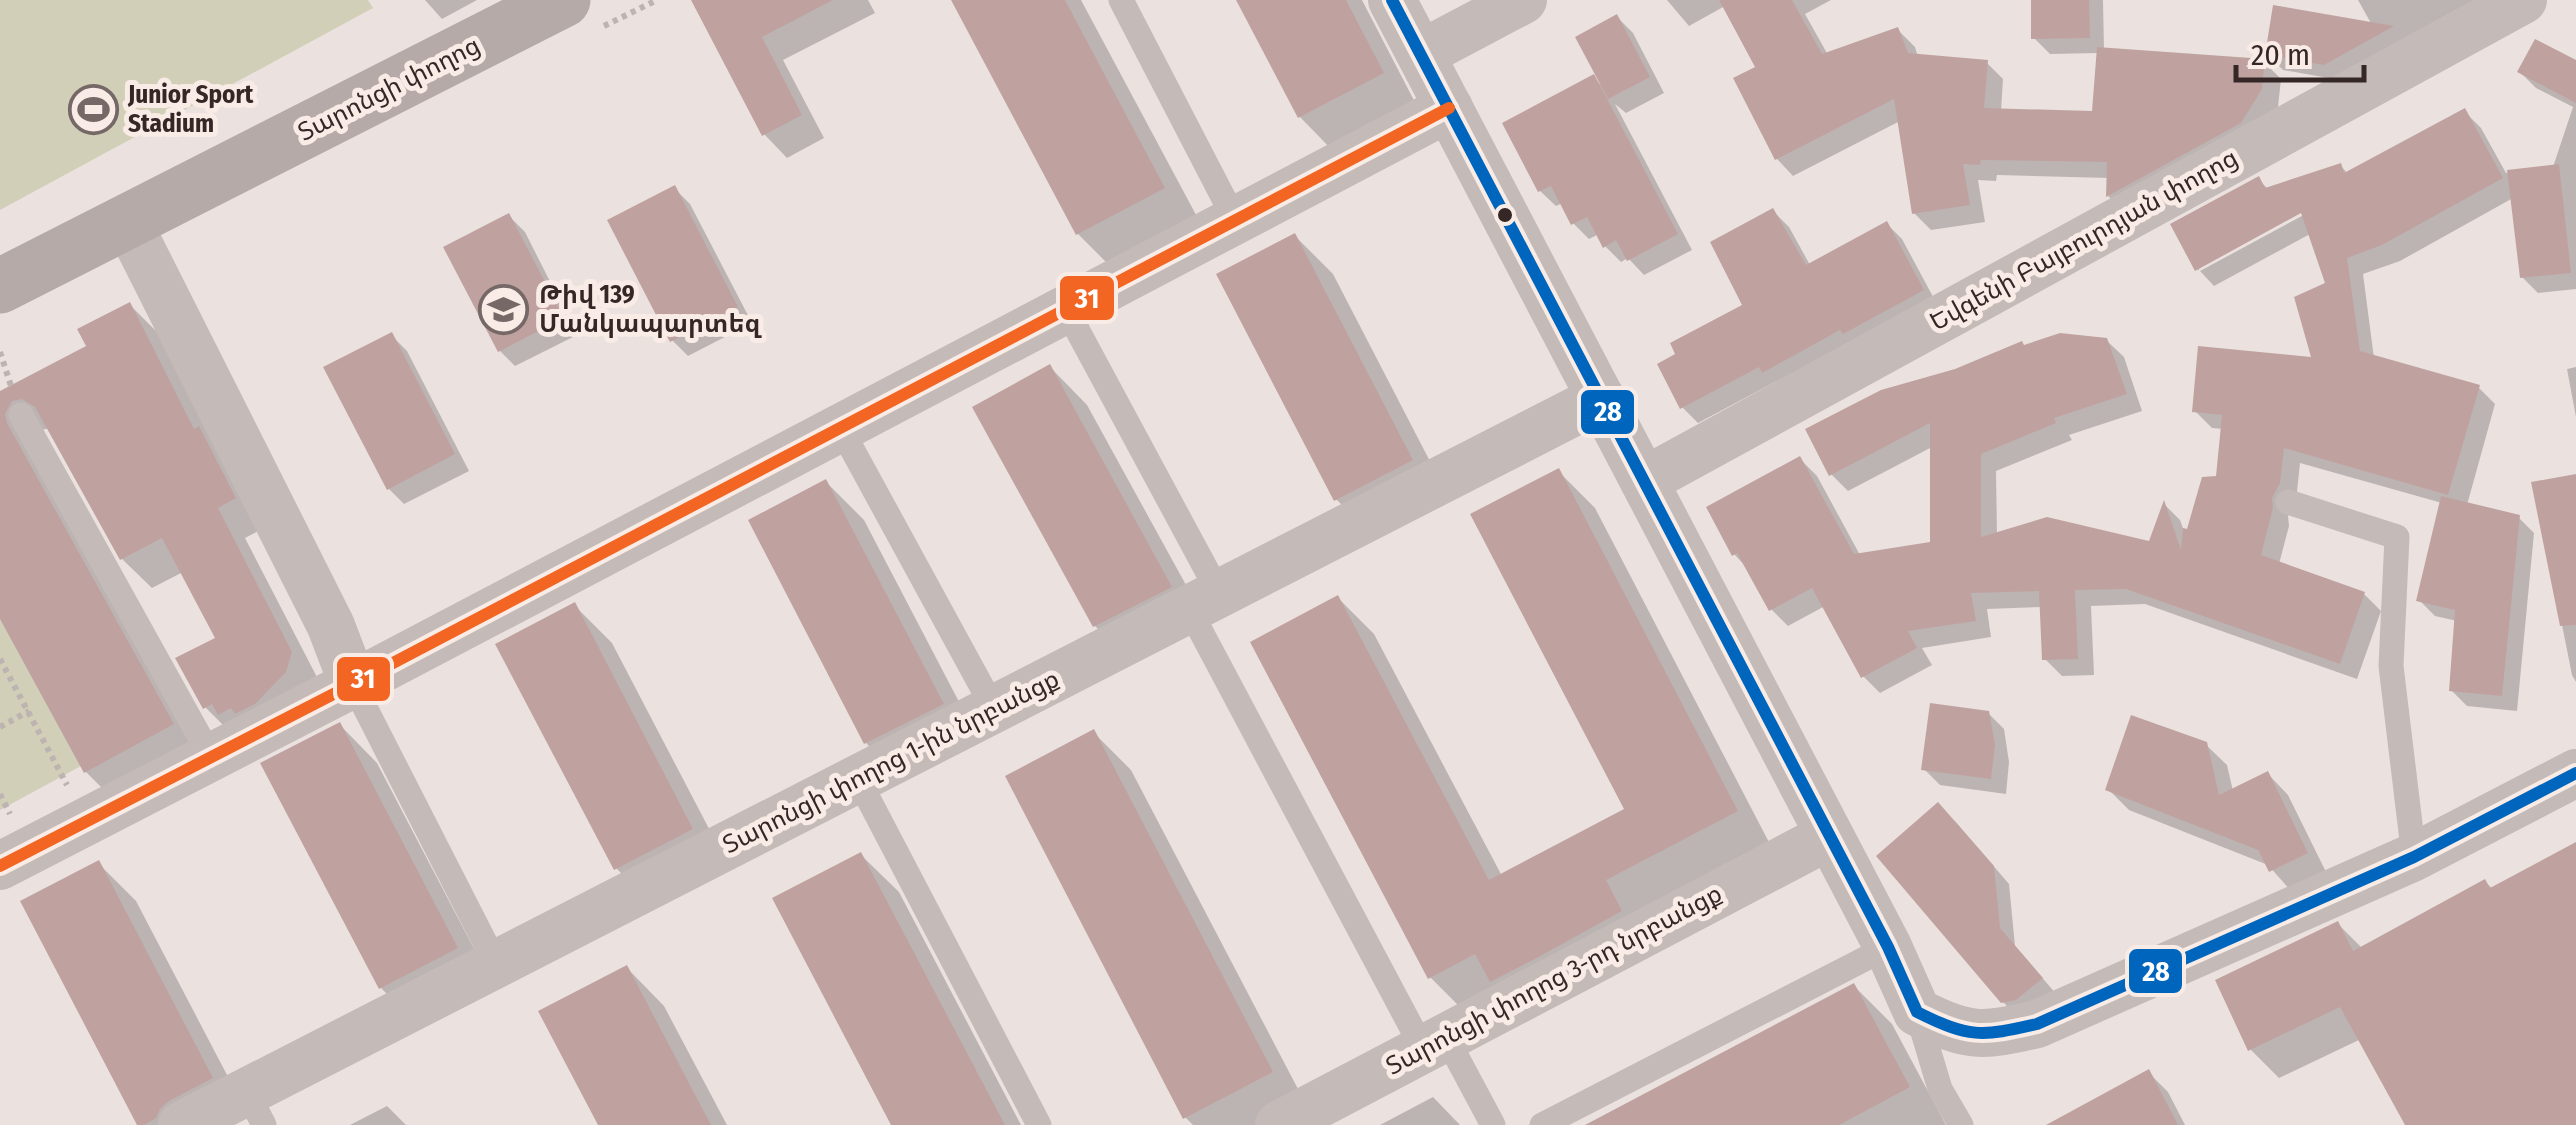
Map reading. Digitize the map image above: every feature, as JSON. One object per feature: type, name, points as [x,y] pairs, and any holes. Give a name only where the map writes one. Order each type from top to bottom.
[{"type":"street","name":"Տարոնցի փողոց","points":[[0,286],[563,0]]},
{"type":"street","points":[[1392,0],[1888,947],[1917,1012],[1950,1029],[1989,1035],[2037,1024],[2414,857],[2576,773]]},
{"type":"street","points":[[1421,54],[1523,0]]},
{"type":"street","name":"Եվգենի Բայբուրդյան փողոց","points":[[1644,481],[2523,0]]},
{"type":"street","points":[[0,866],[1448,108]]},
{"type":"street","points":[[128,223],[331,626],[353,684]]},
{"type":"street","name":"Տարոնցի փողոց 1-ին նրբանցք","points":[[182,1125],[255,1108],[496,964],[1601,398]]},
{"type":"street","name":"Տարոնցի փողոց 3-րդ նրբանցք","points":[[1278,1125],[1829,836]]},
{"type":"lane","points":[[1121,0],[1235,220]]},
{"type":"lane","points":[[1066,308],[1204,601],[1435,1043],[1494,1125]]},
{"type":"lane","points":[[21,415],[211,757]]},
{"type":"lane","points":[[840,428],[994,709]]},
{"type":"lane","points":[[2288,502],[2398,536],[2391,666],[2414,857]]},
{"type":"lane","points":[[353,684],[496,964]]},
{"type":"lane","points":[[858,779],[1039,1125]]},
{"type":"lane","points":[[1542,1125],[1888,947]]},
{"type":"lane","points":[[1917,1012],[1940,1089],[1960,1125]]},
{"type":"path","points":[[0,659],[86,821]]},
{"type":"path","points":[[0,727],[29,712]]},
{"type":"shaded area","name":"Junior Sport Stadium","points":[[0,0],[368,0],[373,8],[0,210]]},
{"type":"shaded area","points":[[0,586],[94,759],[0,810]]},
{"type":"building","points":[[691,0],[833,0],[762,37],[802,115],[762,136]]},
{"type":"building","points":[[951,0],[1065,0],[1165,188],[1076,235]]},
{"type":"building","points":[[1236,0],[1346,0],[1384,73],[1298,118]]},
{"type":"building","points":[[1719,0],[1792,0],[1822,54],[1898,27],[1908,53],[1988,60],[1984,108],[2092,111],[2097,47],[2265,59],[2262,89],[2241,123],[2106,197],[2107,162],[1981,160],[1980,165],[1963,164],[1970,205],[1912,214],[1894,99],[1775,160],[1733,78],[1755,67]]},
{"type":"building","points":[[2031,0],[2089,0],[2090,38],[2031,39]]},
{"type":"building","points":[[2273,5],[2394,26],[2324,65],[2265,55]]},
{"type":"building","points":[[1617,14],[1650,77],[1608,99],[1575,37]]},
{"type":"building","points":[[2535,39],[2576,60],[2576,103],[2517,72]]},
{"type":"building","points":[[1594,74],[1678,234],[1627,261],[1616,240],[1603,248],[1587,217],[1571,225],[1551,186],[1538,192],[1502,123]]},
{"type":"building","points":[[2465,108],[2503,178],[2382,245],[2347,258],[2360,351],[2480,385],[2448,495],[2284,448],[2280,483],[2272,498],[2261,555],[2365,592],[2340,664],[2126,589],[2075,590],[2078,659],[2042,660],[2039,591],[1971,593],[1976,621],[1908,631],[1917,648],[1861,678],[1812,588],[1769,611],[1737,553],[1732,556],[1706,507],[1800,456],[1854,554],[1930,542],[1930,423],[1829,476],[1805,429],[1881,390],[1955,369],[2022,341],[2024,345],[2060,333],[2107,338],[2127,394],[2054,418],[2056,423],[1981,454],[1981,537],[2047,517],[2149,541],[2164,500],[2181,550],[2183,528],[2187,529],[2202,477],[2216,476],[2222,415],[2192,412],[2198,346],[2311,357],[2294,297],[2325,283],[2301,213],[2195,271],[2170,224],[2259,176],[2265,188],[2341,163],[2344,173]]},
{"type":"building","points":[[2559,164],[2571,273],[2520,278],[2507,170]]},
{"type":"building","points":[[675,185],[738,307],[670,342],[607,220]]},
{"type":"building","points":[[1773,208],[1806,265],[1887,221],[1924,290],[1843,334],[1840,330],[1762,373],[1759,367],[1680,409],[1657,364],[1675,354],[1670,343],[1742,305],[1710,242]]},
{"type":"building","points":[[509,213],[564,318],[498,352],[443,247]]},
{"type":"building","points":[[1295,233],[1413,460],[1334,501],[1216,274]]},
{"type":"building","points":[[130,302],[194,429],[199,426],[236,498],[218,508],[292,652],[286,672],[255,704],[235,714],[231,708],[218,715],[212,704],[203,709],[175,658],[215,638],[162,538],[120,560],[35,407],[22,399],[12,401],[5,414],[7,423],[174,724],[84,773],[0,619],[0,391],[86,346],[77,329]]},
{"type":"building","points":[[392,332],[455,454],[387,490],[323,367]]},
{"type":"building","points":[[1050,364],[1172,587],[1093,627],[972,407]]},
{"type":"building","points":[[1559,468],[1738,811],[1606,880],[1622,911],[1533,960],[1490,982],[1475,954],[1428,979],[1250,642],[1338,595],[1489,880],[1624,809],[1470,514]]},
{"type":"building","points":[[2576,474],[2576,625],[2560,626],[2531,482]]},
{"type":"building","points":[[826,479],[944,704],[864,744],[748,520]]},
{"type":"building","points":[[2441,496],[2520,515],[2502,696],[2449,691],[2455,610],[2416,601]]},
{"type":"building","points":[[575,602],[693,829],[614,870],[495,644]]},
{"type":"building","points":[[1930,703],[1989,711],[1995,745],[1991,779],[1921,770]]},
{"type":"building","points":[[2131,715],[2207,742],[2219,795],[2268,771],[2308,853],[2269,872],[2258,850],[2105,790]]},
{"type":"building","points":[[340,722],[458,948],[379,989],[260,763]]},
{"type":"building","points":[[1094,729],[1273,1072],[1183,1119],[1005,776]]},
{"type":"building","points":[[1938,802],[1994,866],[2000,928],[2043,978],[2016,1000],[2001,1003],[1876,856]]},
{"type":"building","points":[[2576,842],[2576,1125],[2405,1125],[2340,1007],[2248,1051],[2215,980],[2338,921],[2353,951],[2485,879],[2490,888]]},
{"type":"building","points":[[861,852],[1005,1125],[891,1125],[772,898]]},
{"type":"building","points":[[99,860],[213,1078],[169,1101],[156,1118],[144,1125],[137,1125],[20,901]]},
{"type":"building","points":[[627,965],[711,1125],[598,1125],[538,1011]]},
{"type":"building","points":[[1854,983],[1910,1087],[1839,1125],[1585,1125]]},
{"type":"building","points":[[2149,1069],[2178,1125],[2046,1125]]},
{"type":"transit line","name":"28","points":[[1392,0],[1888,947],[1917,1012],[1950,1027],[1976,1033],[2037,1024],[2414,857],[2576,773]]},
{"type":"transit line","name":"31","points":[[0,866],[1449,108]]},
{"type":"place","name":"Junior Sport Stadium","points":[[93,109]]},
{"type":"place","name":"Թիվ 139 Մանկապարտեզ","points":[[504,309]]}]
